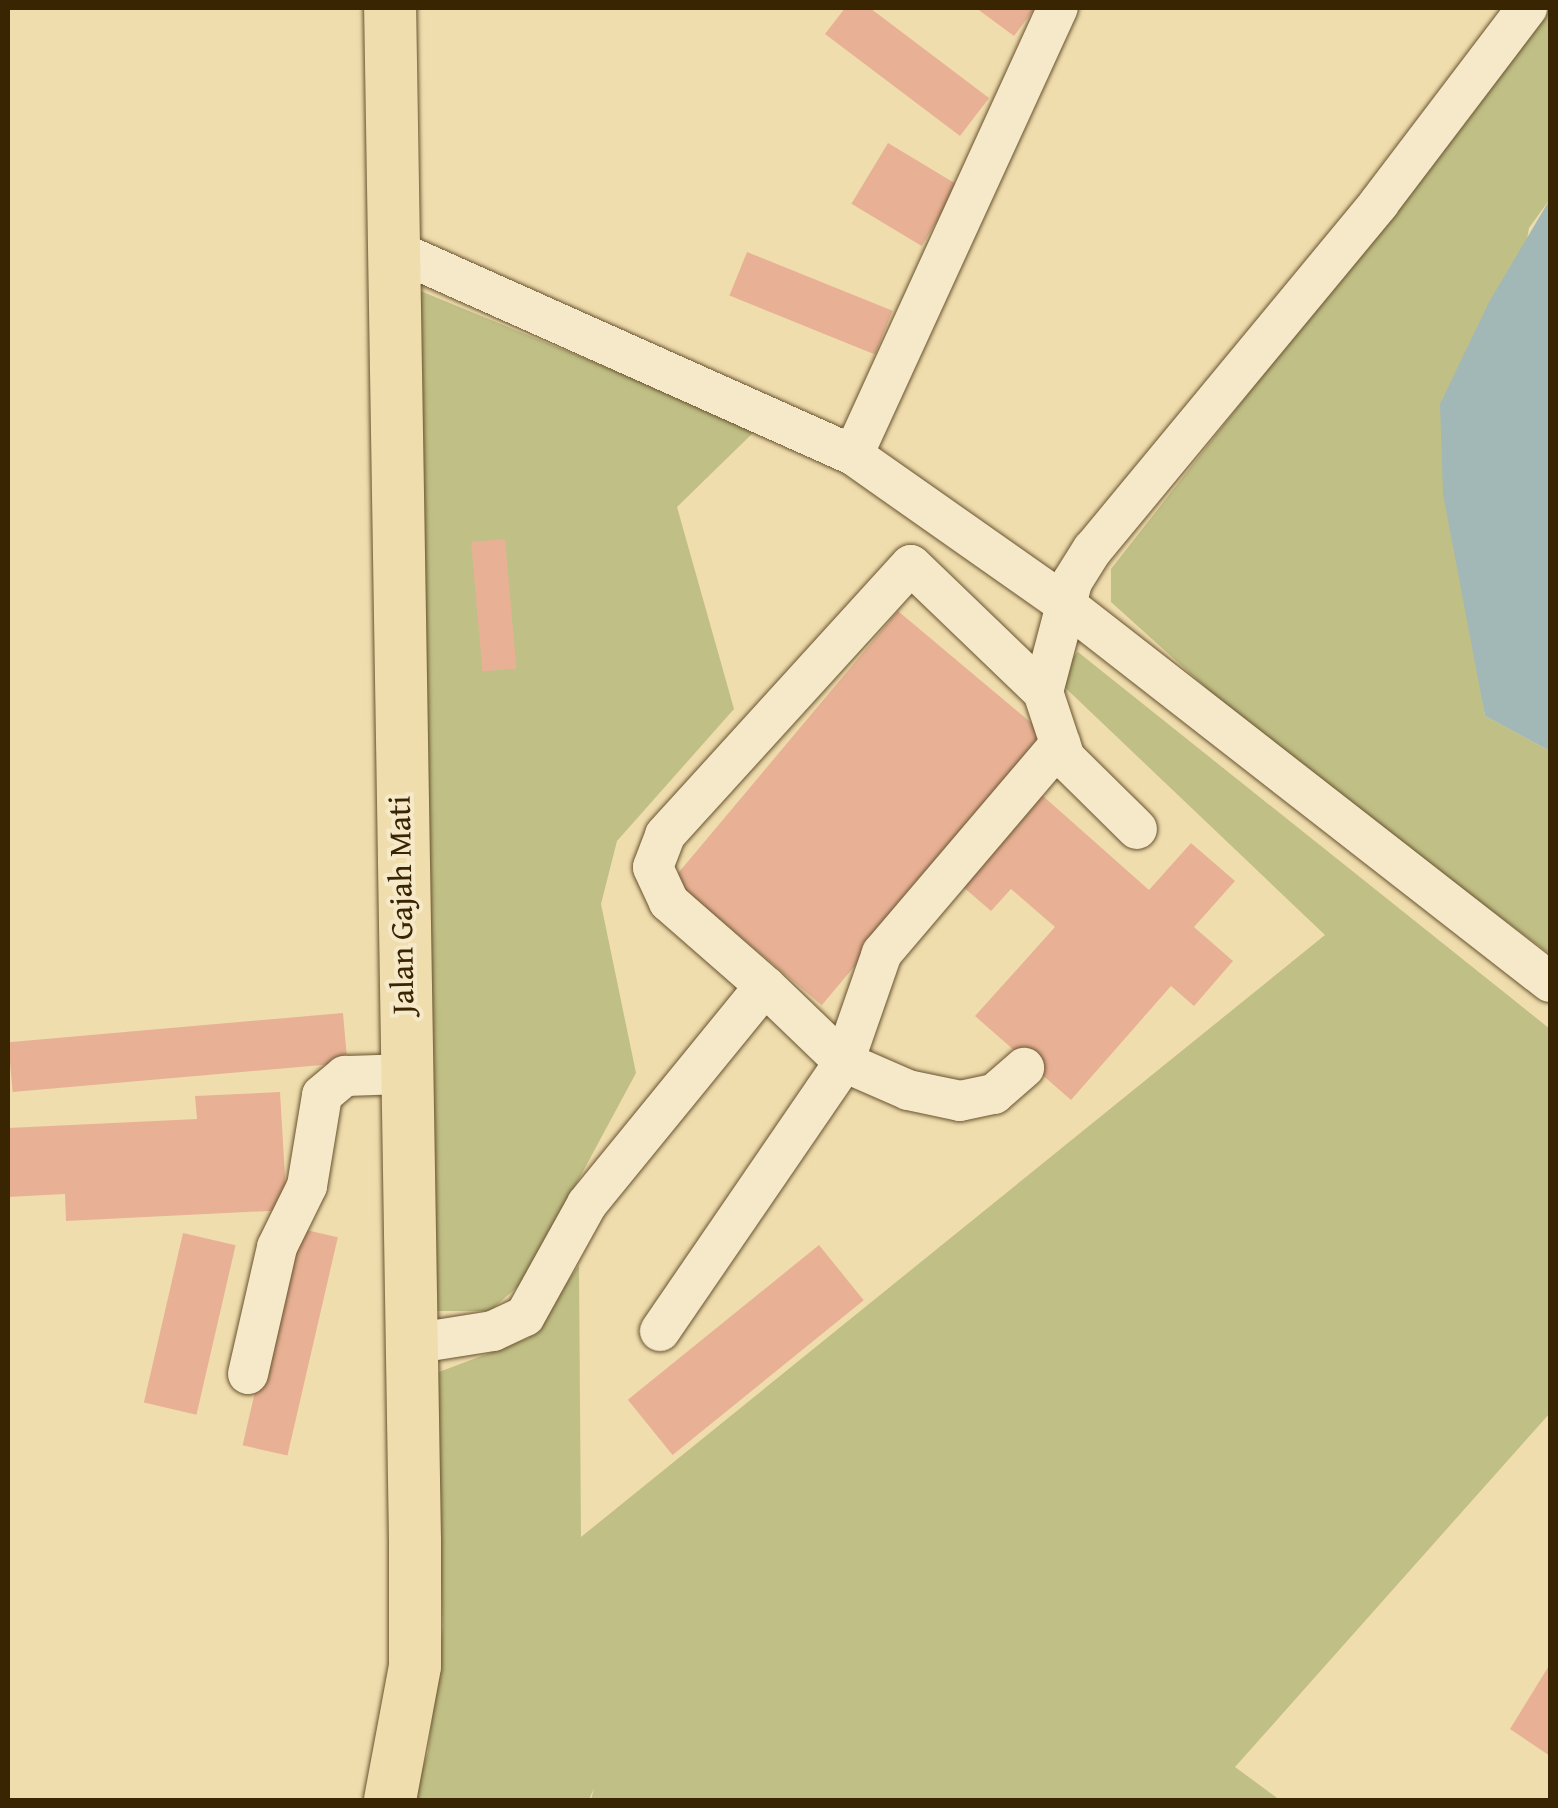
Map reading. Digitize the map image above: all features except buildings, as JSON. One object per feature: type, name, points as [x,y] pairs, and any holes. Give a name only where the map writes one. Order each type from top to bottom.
[{"type":"main road","name":"Jalan Gajah Mati","points":[[390,8],[390,248],[415,1666],[390,1800]]},
{"type":"lane","points":[[853,455],[1058,8]]},
{"type":"lane","points":[[1043,692],[1065,604],[1093,549],[1378,203],[1526,8]]},
{"type":"lane","points":[[390,248],[853,455],[1065,604],[1550,982]]},
{"type":"lane","points":[[1024,1068],[994,1094],[960,1101],[908,1090],[844,1062],[766,986],[669,902],[653,867],[666,835],[911,566],[1043,692],[1065,758],[1137,829]]},
{"type":"lane","points":[[660,1330],[844,1062],[882,954],[1060,744]]},
{"type":"lane","points":[[410,1344],[493,1332],[525,1316],[587,1204],[766,986]]},
{"type":"lane","points":[[248,1374],[277,1247],[307,1186],[322,1096],[345,1076],[404,1074]]},
{"type":"shaded area","points":[[1550,8],[1550,199],[1529,228],[1465,598],[1485,716],[1550,751],[1550,954],[1275,750],[1111,602],[1111,569]]},
{"type":"shaded area","points":[[401,283],[757,429],[677,507],[734,709],[617,841],[601,904],[636,1073],[524,1281],[490,1311],[426,1311]]},
{"type":"shaded area","points":[[1078,652],[1550,1029],[1550,1413],[1235,1767],[1280,1800],[591,1800],[594,1788],[589,1800],[412,1800],[428,1752],[443,1626],[431,1375],[529,1338],[579,1265],[581,1537],[1325,935],[1055,678]]},
{"type":"water","points":[[1550,199],[1550,751],[1485,716],[1443,494],[1440,404],[1489,302]]}]
